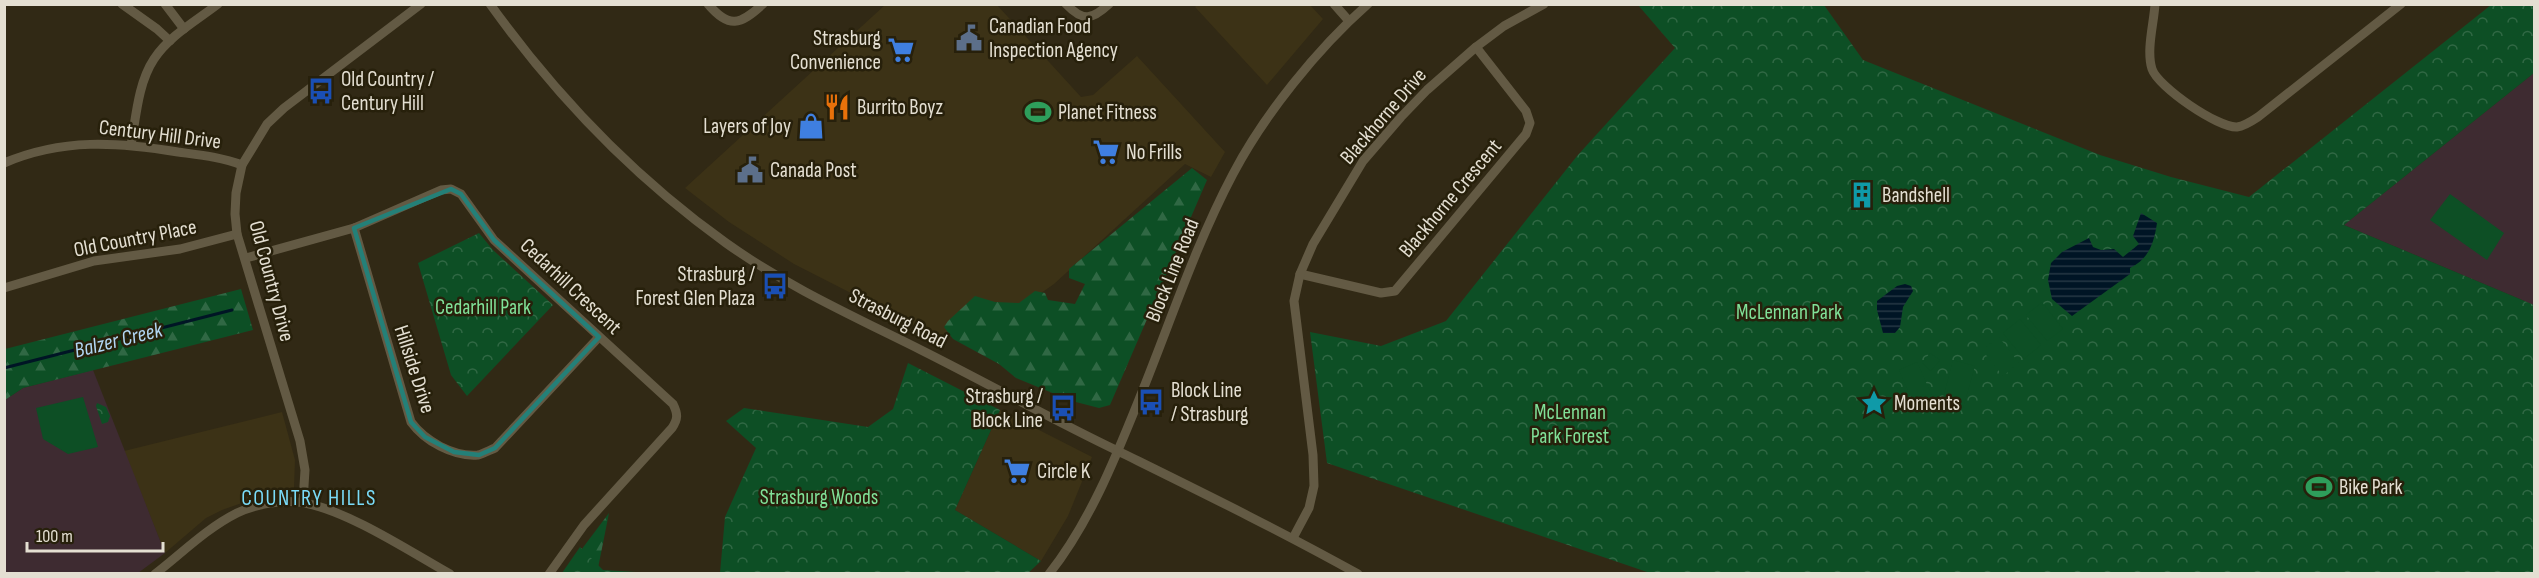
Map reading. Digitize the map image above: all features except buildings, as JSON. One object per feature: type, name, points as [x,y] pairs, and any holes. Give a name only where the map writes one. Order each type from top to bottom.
[{"type":"street","points":[[122,4],[170,41]]},
{"type":"street","points":[[165,4],[184,29]]},
{"type":"street","points":[[131,145],[139,95],[153,60],[170,41],[218,4]]},
{"type":"street","name":"Old Country Drive","points":[[303,502],[305,470],[300,441],[237,234],[236,193],[242,165],[267,124],[284,108],[421,4]]},
{"type":"street","name":"Strasburg Road","points":[[490,4],[556,90],[627,163],[669,200],[728,245],[788,281],[868,324],[1358,573]]},
{"type":"street","points":[[708,4],[722,20],[731,22],[739,22],[750,17],[763,4]]},
{"type":"street","points":[[1066,4],[1077,15],[1086,18],[1096,15],[1109,4]]},
{"type":"street","points":[[1334,4],[1349,21]]},
{"type":"street","name":"Block Line Road","points":[[1049,573],[1088,512],[1118,451],[1232,175],[1254,137],[1311,63],[1349,21],[1368,4]]},
{"type":"street","name":"Blackhorne Drive","points":[[1293,538],[1309,508],[1314,486],[1313,455],[1294,302],[1300,274],[1312,244],[1363,161],[1427,90],[1504,26],[1544,4]]},
{"type":"street","points":[[2156,4],[2150,57],[2155,75],[2167,88],[2219,122],[2238,127],[2258,117],[2401,4]]},
{"type":"street","name":"Blackhorne Crescent","points":[[1300,274],[1381,293],[1395,291],[1526,134],[1530,123],[1526,111],[1476,47]]},
{"type":"street","name":"Century Hill Drive","points":[[4,163],[54,147],[92,143],[131,145],[227,159],[242,165]]},
{"type":"street","name":"Cedarhill Crescent","points":[[246,258],[354,228],[441,190],[451,189],[460,195],[494,240],[673,404],[677,412],[677,420],[584,525],[549,573]]},
{"type":"street","name":"Hillside Drive","points":[[354,228],[411,422],[425,437],[454,452],[479,455],[495,448],[599,337]]},
{"type":"street","name":"Old Country Place","points":[[4,288],[94,261],[180,249],[237,234]]},
{"type":"street","points":[[155,573],[221,523],[239,513],[268,504],[303,502],[348,518],[450,573]]},
{"type":"highlighted area","points":[[451,189],[461,194],[494,240],[599,337],[495,448],[479,455],[454,452],[425,437],[411,422],[354,228]]},
{"type":"shaded area","points":[[885,5],[997,5],[1081,97],[1093,95],[1137,56],[1225,152],[1211,177],[1185,164],[1054,284],[1010,315],[973,300],[947,342],[794,264],[729,222],[685,188]]},
{"type":"shaded area","points":[[1197,5],[1310,5],[1323,19],[1267,85],[1195,7]]},
{"type":"shaded area","points":[[2534,73],[2534,305],[2344,225]]},
{"type":"shaded area","points":[[93,370],[165,553],[138,573],[5,574],[5,400],[23,388]]},
{"type":"shaded area","points":[[1000,410],[1092,457],[1068,516],[1041,561],[955,510]]},
{"type":"shaded area","points":[[282,412],[295,460],[294,488],[289,494],[256,498],[206,518],[165,553],[124,451]]},
{"type":"green space","name":"McLennan Park","points":[[1638,5],[1824,5],[1863,60],[2100,155],[2171,177],[2249,197],[2491,5],[2534,5],[2534,73],[2344,225],[2534,305],[2534,573],[1650,573],[1327,463],[1310,332],[1381,346],[1446,321],[1577,156],[1675,48]]},
{"type":"green space","points":[[1192,168],[1207,180],[1110,405],[1099,408],[1072,401],[1016,378],[999,364],[953,339],[944,327],[975,296],[995,302],[1019,303],[1035,291],[1045,293],[1048,300],[1075,304],[1085,284],[1069,278],[1069,269]]},
{"type":"green space","points":[[2450,194],[2504,233],[2487,260],[2430,220]]},
{"type":"green space","name":"Cedarhill Park","points":[[479,233],[493,250],[553,305],[467,396],[451,375],[418,263]]},
{"type":"green space","points":[[241,289],[253,330],[23,388],[5,400],[5,349]]},
{"type":"green space","points":[[2042,302],[2063,329],[2047,341],[2026,315]]},
{"type":"green space","points":[[2020,319],[2041,345],[2024,359],[2003,333]]},
{"type":"green space","points":[[1999,337],[2019,363],[2003,376],[1982,350]]},
{"type":"green space","points":[[1930,353],[1940,360],[1931,371],[1922,363]]},
{"type":"green space","points":[[1953,360],[1975,366],[1963,408],[1942,402]]},
{"type":"green space","points":[[1917,362],[1933,398],[1915,406],[1899,370]]},
{"type":"green space","name":"Strasburg Woods","points":[[908,363],[1000,410],[955,510],[1041,561],[1027,574],[720,573],[725,517],[756,448],[726,421],[744,408],[868,427],[893,409]]},
{"type":"green space","points":[[83,397],[98,447],[68,454],[43,439],[36,408]]},
{"type":"green space","points":[[97,403],[106,407],[110,416],[108,422],[102,424]]},
{"type":"green space","points":[[609,513],[597,573],[563,574]]},
{"type":"green space","points":[[580,547],[603,570],[652,573],[562,573]]},
{"type":"water","points":[[2141,213],[2157,223],[2150,250],[2142,260],[2130,268],[2130,274],[2072,316],[2052,299],[2048,280],[2051,263],[2062,252],[2089,238],[2093,247],[2101,250],[2114,249],[2123,257],[2139,244],[2133,236]]},
{"type":"water","points":[[1905,284],[1911,286],[1913,291],[1903,307],[1900,327],[1895,333],[1883,333],[1877,301],[1897,286]]},
{"type":"waterway","name":"Balzer Creek","points":[[4,368],[232,310]]},
{"type":"place","name":"Canadian Food Inspection Agency","points":[[969,38]]},
{"type":"place","name":"Strasburg Convenience","points":[[901,50]]},
{"type":"place","name":"Old Country / Century Hill","points":[[321,91]]},
{"type":"place","name":"Burrito Boyz","points":[[837,107]]},
{"type":"place","name":"Planet Fitness","points":[[1038,112]]},
{"type":"place","name":"Layers of Joy","points":[[811,126]]},
{"type":"place","name":"No Frills","points":[[1106,152]]},
{"type":"place","name":"Canada Post","points":[[750,170]]},
{"type":"place","name":"Bandshell","points":[[1862,195]]},
{"type":"place","name":"Strasburg / Forest Glen Plaza","points":[[775,286]]},
{"type":"place","name":"Block Line / Strasburg","points":[[1151,402]]},
{"type":"place","name":"Moments","points":[[1874,403]]},
{"type":"place","name":"Strasburg / Block Line","points":[[1063,408]]},
{"type":"place","name":"Circle K","points":[[1017,471]]},
{"type":"place","name":"Bike Park","points":[[2319,487]]},
{"type":"district","name":"COUNTRY HILLS","points":[[309,497]]},
{"type":"park label","name":"McLennan Park Forest","points":[[1570,424]]}]
